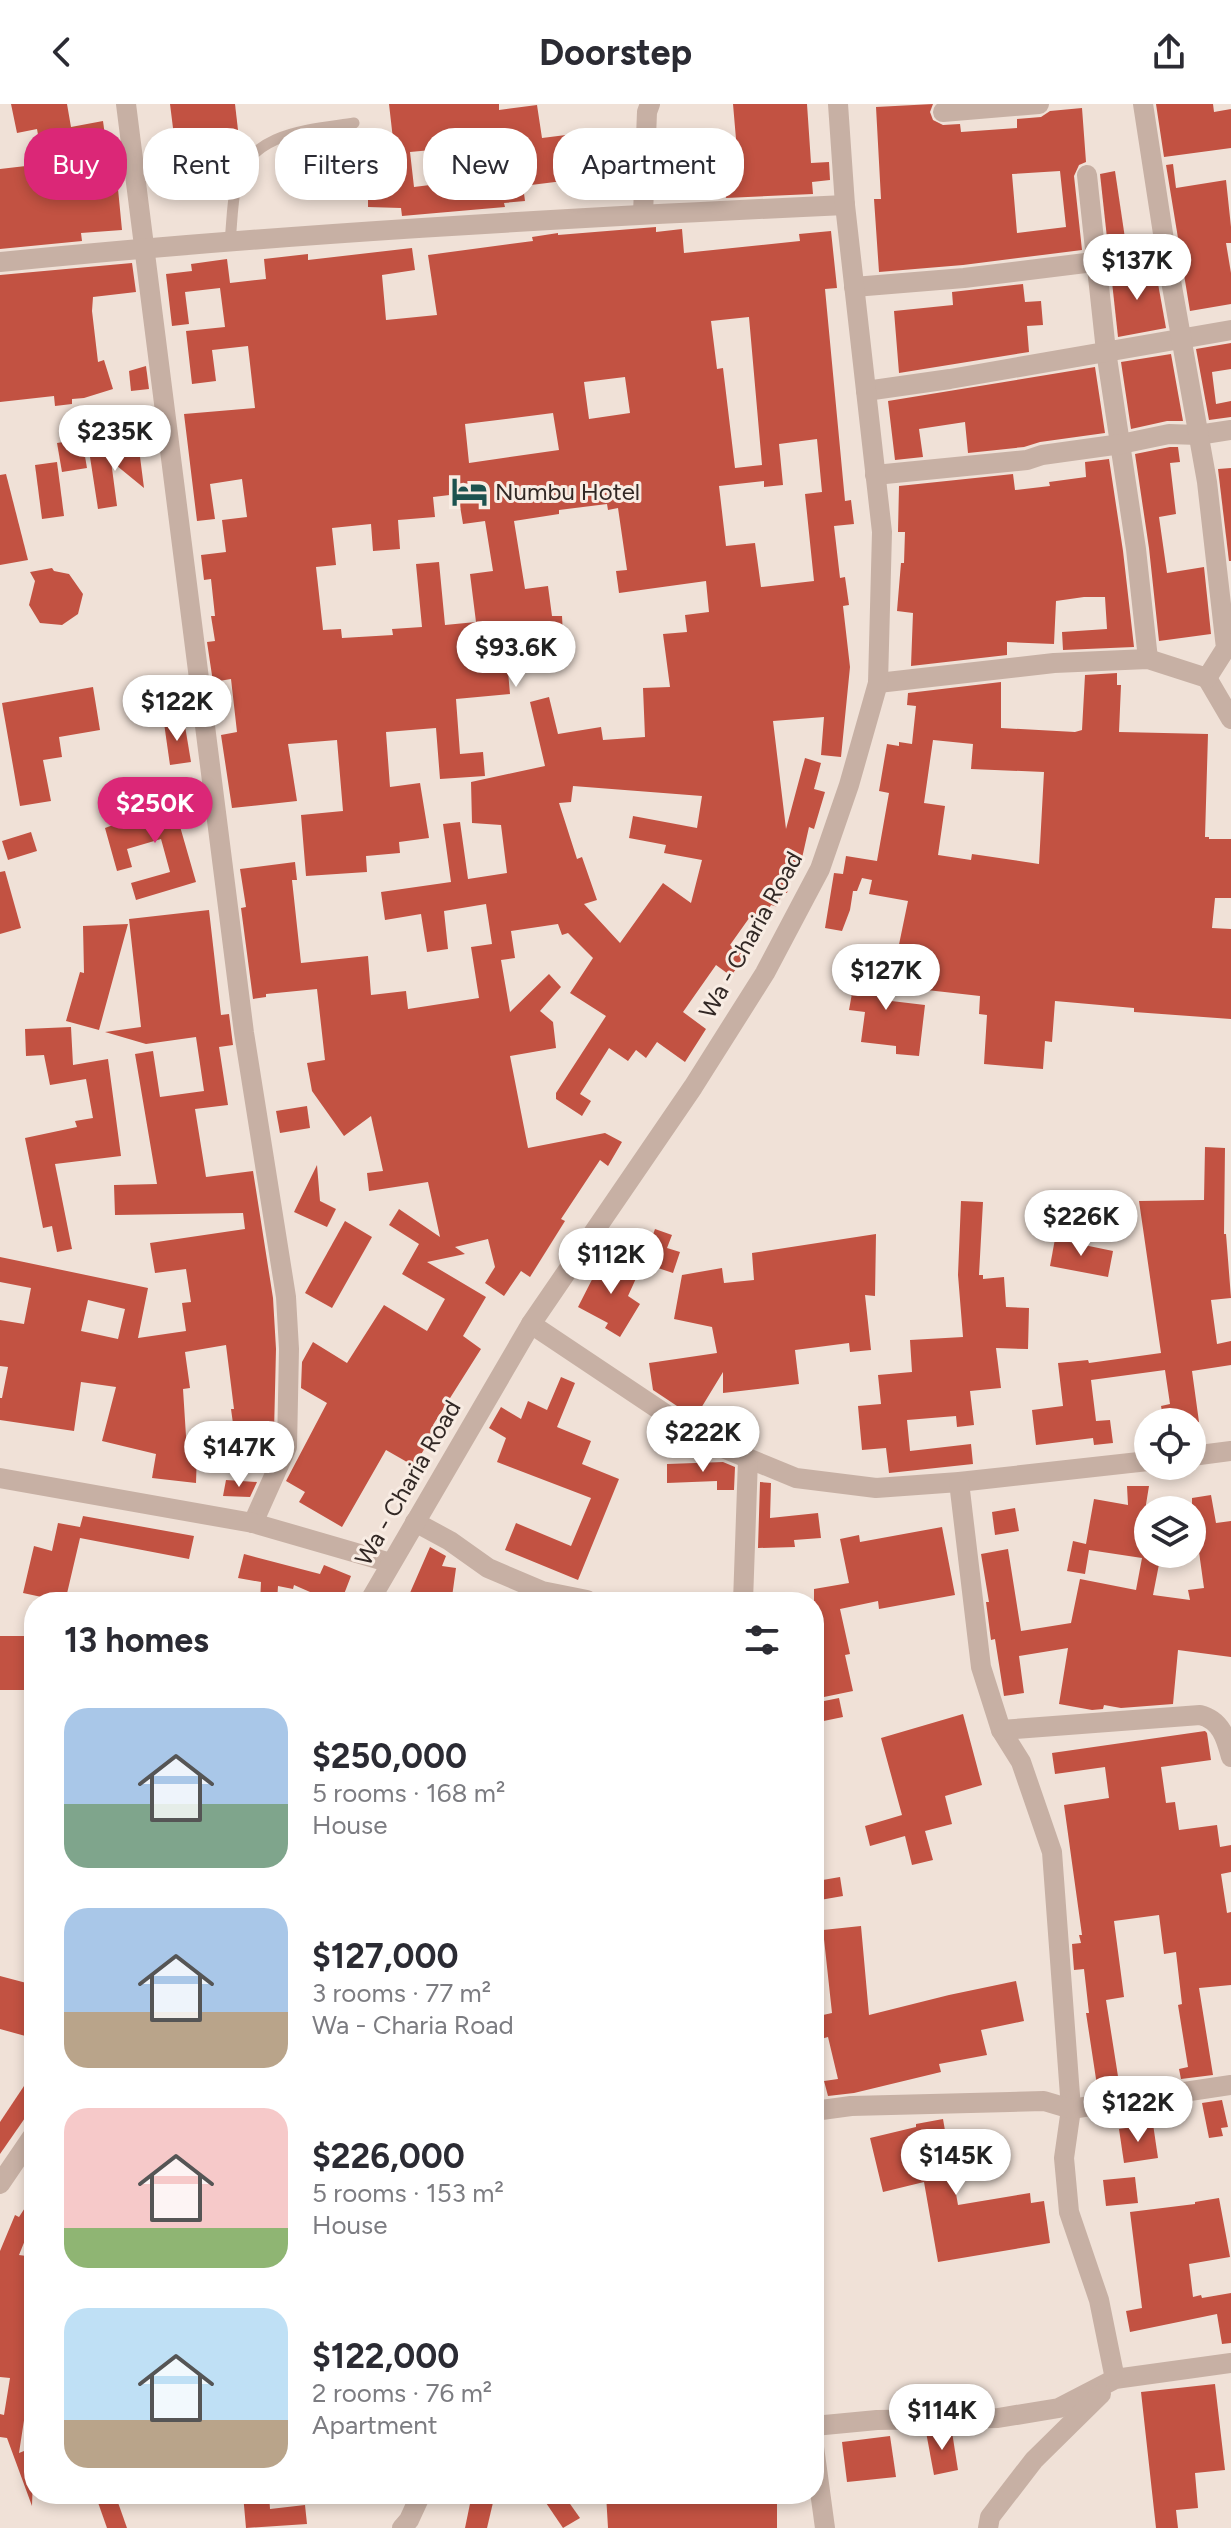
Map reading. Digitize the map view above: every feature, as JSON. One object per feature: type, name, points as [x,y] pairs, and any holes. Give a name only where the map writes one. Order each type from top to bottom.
[{"type":"street","points":[[126,104],[244,1033],[286,1297],[289,1349],[287,1447],[253,1523]]},
{"type":"street","points":[[643,214],[647,112],[650,104]]},
{"type":"street","name":"Wa - Charia Road","points":[[375,1592],[531,1324],[693,1087],[772,960],[820,869],[849,785],[878,683],[882,532],[845,205],[838,104]]},
{"type":"street","points":[[943,112],[1039,104]]},
{"type":"street","points":[[1143,104],[1207,482],[1226,648],[1207,678]]},
{"type":"street","points":[[1087,175],[1106,351],[1136,549],[1148,659]]},
{"type":"street","points":[[0,262],[145,248],[643,214],[845,205]]},
{"type":"street","points":[[854,287],[964,278],[1166,253]]},
{"type":"street","points":[[866,391],[1231,330]]},
{"type":"street","points":[[875,475],[1027,460],[1169,434],[1198,435],[1231,430]]},
{"type":"street","points":[[878,683],[1054,663],[1148,659],[1207,678],[1231,719]]},
{"type":"street","points":[[531,1324],[706,1441],[796,1478],[876,1488],[1134,1463]]},
{"type":"street","points":[[1206,1454],[1231,1451]]},
{"type":"street","points":[[743,1592],[748,1459]]},
{"type":"street","points":[[0,1479],[253,1523],[391,1563]]},
{"type":"street","points":[[959,1482],[981,1667],[1001,1730],[1021,1762],[1052,1852],[1071,2109],[1064,2158],[1069,2212],[1099,2300],[1115,2379]]},
{"type":"street","points":[[415,1522],[450,1541],[488,1568],[547,1592]]},
{"type":"street","points":[[1001,1730],[1200,1715],[1211,1718],[1221,1729],[1231,1757]]},
{"type":"street","points":[[824,2110],[851,2106],[1021,2101],[1044,2101],[1071,2109],[1231,2085]]},
{"type":"street","points":[[0,2184],[24,2149]]},
{"type":"street","points":[[824,2425],[877,2420],[998,2418],[1059,2408],[1115,2379],[1231,2363]]},
{"type":"street","points":[[988,2528],[990,2517],[1034,2460],[1115,2379]]},
{"type":"street","points":[[402,2528],[416,2504]]},
{"type":"street","points":[[822,2504],[825,2528]]},
{"type":"lane","points":[[230,242],[236,184],[244,165],[261,145],[299,131],[354,123]]},
{"type":"building","points":[[11,104],[67,104],[71,127],[103,121],[104,128],[24,128],[24,132],[17,133]]},
{"type":"building","points":[[170,104],[235,104],[238,128],[173,128]]},
{"type":"building","points":[[389,104],[499,104],[499,110],[537,105],[542,138],[553,137],[553,182],[537,184],[537,128],[423,128],[423,151],[410,152],[414,187],[423,186],[423,200],[525,201],[504,203],[505,207],[402,216],[401,208],[368,207],[368,200],[407,200],[407,128],[392,128]]},
{"type":"building","points":[[733,104],[807,104],[811,163],[829,162],[830,180],[812,182],[813,194],[744,197],[744,128],[735,128]]},
{"type":"building","points":[[933,104],[930,112],[933,120],[943,125],[960,124],[961,132],[1017,128],[1017,119],[1082,108],[1086,162],[1079,165],[1074,176],[1082,250],[879,272],[874,199],[881,199],[876,107]],"holes":[[[1060,171],[1066,227],[1017,233],[1012,174]]]},
{"type":"building","points":[[1156,104],[1213,104],[1214,112],[1231,109],[1231,148],[1164,157]]},
{"type":"building","points":[[1173,164],[1176,188],[1226,180],[1231,227],[1231,243],[1226,243],[1231,273],[1231,304],[1190,311],[1166,165]]},
{"type":"building","points":[[24,166],[24,200],[119,200],[122,230],[81,233],[82,241],[0,249],[0,169]]},
{"type":"building","points":[[1115,171],[1126,245],[1108,247],[1100,174]]},
{"type":"building","points":[[656,227],[656,232],[682,229],[684,253],[800,241],[799,234],[831,231],[837,288],[825,289],[845,501],[851,500],[854,524],[834,526],[840,578],[845,577],[849,605],[843,606],[850,667],[841,757],[821,755],[824,717],[773,721],[786,829],[805,758],[821,763],[814,789],[825,792],[814,829],[809,827],[800,867],[795,866],[787,893],[782,892],[778,907],[771,905],[762,920],[752,914],[730,945],[745,956],[731,976],[716,965],[683,1012],[706,1029],[685,1062],[657,1042],[646,1058],[636,1050],[628,1061],[609,1048],[580,1094],[591,1101],[582,1116],[556,1099],[556,1093],[606,1016],[570,993],[593,958],[568,933],[562,935],[558,924],[511,931],[515,958],[501,960],[510,1012],[549,974],[561,987],[540,1011],[553,1022],[556,1048],[510,1056],[528,1148],[605,1133],[622,1142],[608,1166],[600,1160],[561,1219],[565,1221],[530,1277],[521,1271],[504,1296],[485,1283],[495,1267],[488,1239],[455,1247],[465,1254],[427,1262],[486,1297],[463,1336],[481,1349],[433,1425],[437,1428],[414,1466],[386,1450],[342,1527],[299,1502],[305,1492],[286,1481],[327,1403],[301,1388],[302,1362],[313,1342],[347,1363],[384,1305],[427,1331],[445,1299],[402,1274],[419,1244],[389,1225],[399,1209],[440,1237],[428,1182],[369,1191],[367,1173],[383,1171],[371,1116],[344,1136],[312,1091],[307,1063],[325,1060],[317,989],[266,994],[266,997],[253,999],[241,908],[246,907],[240,869],[295,862],[297,880],[292,880],[301,963],[368,956],[371,995],[406,991],[408,1009],[479,998],[471,947],[492,944],[486,904],[444,911],[448,949],[427,952],[421,914],[385,920],[381,892],[451,882],[443,824],[460,822],[468,879],[507,873],[501,825],[472,823],[471,782],[545,766],[530,702],[549,697],[558,734],[601,727],[603,740],[645,737],[643,688],[670,687],[663,634],[687,632],[685,615],[709,612],[706,581],[619,593],[616,571],[627,570],[618,508],[608,510],[607,504],[559,510],[559,514],[514,521],[525,589],[548,586],[552,616],[562,616],[563,635],[505,638],[510,694],[456,699],[460,754],[483,752],[485,776],[440,779],[436,728],[386,732],[390,787],[420,783],[429,838],[399,842],[400,853],[366,856],[367,872],[306,876],[301,815],[343,811],[337,740],[288,744],[297,801],[232,808],[221,735],[237,732],[231,679],[213,682],[207,642],[215,641],[211,616],[215,616],[211,579],[204,580],[201,555],[226,552],[222,520],[247,517],[242,479],[210,484],[215,519],[197,521],[184,414],[255,408],[248,346],[212,350],[216,381],[192,384],[186,331],[225,327],[220,288],[185,292],[189,324],[172,326],[166,274],[192,271],[191,264],[227,259],[230,283],[266,279],[264,259],[308,254],[308,260],[412,248],[415,270],[382,275],[386,320],[437,315],[428,255],[558,235]],"holes":[[[749,317],[762,465],[735,468],[723,368],[717,369],[711,321]],[[625,377],[630,413],[589,419],[584,382]],[[553,413],[559,450],[469,463],[465,424]],[[817,439],[822,492],[805,494],[814,581],[761,587],[755,543],[726,546],[719,486],[764,481],[764,487],[783,485],[779,444]],[[458,494],[463,524],[485,521],[493,571],[470,574],[476,622],[445,625],[439,562],[416,564],[422,627],[392,629],[393,635],[342,638],[341,629],[323,630],[316,567],[336,565],[332,528],[371,524],[373,551],[400,549],[398,520],[435,517],[433,497]],[[573,786],[702,796],[697,828],[633,816],[629,838],[666,845],[664,853],[702,860],[691,903],[663,883],[620,943],[584,904],[597,900],[582,857],[577,859],[559,803],[571,802]]]},
{"type":"building","points":[[132,263],[136,292],[93,297],[98,362],[104,360],[113,389],[72,399],[72,404],[55,406],[54,396],[0,402],[0,275]]},
{"type":"building","points":[[1155,267],[1166,328],[1118,337],[1111,273]]},
{"type":"building","points":[[1023,284],[1025,302],[1041,301],[1043,325],[1027,326],[1029,352],[899,373],[894,311],[953,305],[952,292]]},
{"type":"building","points":[[1231,343],[1231,369],[1212,372],[1216,404],[1231,401],[1231,417],[1209,420],[1196,349]]},
{"type":"building","points":[[1171,354],[1183,421],[1167,421],[1131,429],[1121,362]]},
{"type":"building","points":[[146,366],[149,389],[131,391],[129,371]]},
{"type":"building","points":[[1095,367],[1105,433],[968,453],[965,422],[919,429],[923,457],[895,460],[888,401]]},
{"type":"building","points":[[82,439],[87,468],[62,472],[57,443]]},
{"type":"building","points":[[138,441],[144,488],[111,461],[117,506],[98,509],[90,457],[124,452],[122,443]]},
{"type":"building","points":[[1178,447],[1180,462],[1170,463],[1176,514],[1159,517],[1167,573],[1204,567],[1211,634],[1159,641],[1135,454]]},
{"type":"building","points":[[1109,459],[1134,647],[1063,650],[1062,632],[1107,629],[1105,597],[1084,597],[1056,601],[1054,644],[1007,642],[1007,655],[911,666],[913,613],[897,611],[905,532],[898,532],[899,486],[1013,474],[1015,490],[1050,486],[1049,482],[1086,477],[1085,462]]},
{"type":"building","points":[[57,462],[64,516],[42,519],[35,465]]},
{"type":"building","points":[[1231,468],[1231,561],[1229,561],[1218,469]]},
{"type":"building","points":[[6,474],[28,560],[0,565],[0,475]]},
{"type":"building","points":[[52,568],[69,574],[83,594],[78,614],[62,625],[40,623],[29,605],[35,581],[30,572]]},
{"type":"building","points":[[1117,673],[1117,685],[1121,685],[1119,732],[1208,734],[1205,837],[1231,839],[1231,898],[1215,898],[1212,928],[1231,929],[1231,1019],[1134,1012],[1134,1008],[1055,1001],[1052,1042],[1045,1041],[1043,1069],[984,1064],[987,1015],[979,1014],[980,996],[918,989],[921,964],[896,959],[908,901],[869,894],[872,880],[862,878],[857,891],[853,891],[842,931],[825,928],[834,873],[843,874],[846,856],[877,861],[889,793],[879,791],[887,744],[912,744],[916,706],[907,705],[908,693],[1001,682],[1001,728],[1075,732],[1082,730],[1085,675]],"holes":[[[933,740],[973,744],[971,769],[1044,772],[1039,864],[972,854],[971,860],[938,855],[945,806],[924,803]]]},
{"type":"building","points":[[93,687],[100,730],[59,737],[62,757],[43,760],[51,801],[20,806],[2,703]]},
{"type":"building","points":[[184,720],[191,762],[170,765],[164,723]]},
{"type":"building","points":[[198,799],[203,815],[179,823],[196,882],[136,900],[131,883],[170,872],[161,839],[127,849],[132,867],[117,871],[105,828],[113,825],[111,820],[159,806],[160,811]]},
{"type":"building","points":[[31,832],[37,851],[8,860],[2,841]]},
{"type":"building","points":[[5,871],[21,928],[0,934],[0,872]]},
{"type":"building","points":[[209,910],[221,1015],[229,1014],[233,1045],[219,1047],[228,1105],[195,1109],[206,1177],[253,1171],[273,1298],[276,1349],[274,1432],[235,1438],[226,1345],[185,1352],[190,1388],[183,1389],[187,1452],[197,1452],[196,1483],[152,1478],[156,1454],[102,1441],[116,1387],[81,1382],[74,1431],[0,1420],[0,1398],[8,1367],[0,1366],[0,1320],[24,1324],[31,1288],[0,1282],[0,1257],[148,1288],[138,1338],[186,1331],[182,1303],[191,1302],[186,1269],[155,1273],[150,1243],[245,1229],[243,1213],[115,1215],[114,1185],[157,1184],[135,1054],[153,1051],[160,1097],[204,1091],[196,1037],[146,1044],[105,1032],[141,1027],[129,919]],"holes":[[[88,1300],[125,1309],[118,1339],[81,1331]]]},
{"type":"building","points":[[128,924],[99,1030],[66,1021],[80,972],[84,973],[83,926]]},
{"type":"building","points":[[858,960],[889,966],[883,1000],[925,1005],[919,1056],[896,1054],[896,1046],[861,1042],[865,1012],[849,1010]]},
{"type":"building","points":[[71,1027],[73,1065],[108,1059],[121,1156],[55,1164],[72,1249],[57,1252],[52,1226],[43,1228],[25,1138],[77,1127],[75,1121],[93,1118],[86,1079],[50,1085],[44,1055],[26,1056],[25,1029]]},
{"type":"building","points":[[307,1106],[310,1128],[280,1133],[276,1111]]},
{"type":"building","points":[[1205,1147],[1225,1148],[1224,1234],[1231,1298],[1211,1300],[1217,1344],[1231,1341],[1231,1365],[1192,1371],[1197,1408],[1161,1408],[1170,1404],[1165,1370],[1091,1380],[1096,1421],[1110,1420],[1113,1443],[1094,1445],[1093,1438],[1036,1445],[1032,1410],[1063,1406],[1058,1363],[1088,1360],[1089,1363],[1161,1353],[1139,1201],[1204,1200]]},
{"type":"building","points":[[317,1165],[320,1201],[336,1209],[327,1227],[294,1212]]},
{"type":"building","points":[[961,1201],[983,1202],[979,1275],[983,1275],[983,1279],[1004,1277],[1006,1307],[1029,1308],[1028,1349],[996,1348],[1001,1388],[970,1391],[974,1425],[957,1427],[956,1416],[907,1420],[910,1451],[971,1444],[973,1464],[889,1473],[886,1448],[862,1450],[858,1406],[881,1404],[878,1375],[912,1372],[910,1340],[963,1337],[958,1275]]},
{"type":"building","points":[[345,1221],[372,1237],[332,1308],[305,1293]]},
{"type":"building","points":[[655,1229],[672,1235],[667,1248],[680,1252],[673,1273],[643,1263]]},
{"type":"building","points":[[876,1234],[875,1296],[865,1295],[871,1350],[850,1352],[849,1343],[795,1350],[799,1384],[723,1393],[723,1372],[695,1418],[653,1390],[649,1363],[717,1353],[712,1327],[674,1319],[682,1275],[722,1268],[724,1283],[754,1280],[752,1253]]},
{"type":"building","points":[[1055,1239],[1113,1251],[1108,1277],[1050,1266]]},
{"type":"building","points":[[604,1256],[638,1274],[628,1296],[640,1304],[620,1337],[605,1328],[608,1323],[578,1307]]},
{"type":"building","points":[[561,1377],[575,1383],[557,1427],[591,1441],[582,1464],[619,1479],[578,1580],[505,1550],[516,1523],[571,1546],[591,1498],[497,1462],[506,1438],[489,1428],[501,1407],[521,1419],[528,1401],[547,1410]]},
{"type":"building","points":[[723,1462],[735,1467],[734,1490],[717,1490],[717,1481],[667,1483],[667,1464]]},
{"type":"building","points":[[226,1480],[257,1482],[250,1497],[223,1496]]},
{"type":"building","points":[[760,1482],[771,1483],[770,1518],[818,1513],[821,1538],[794,1540],[795,1547],[758,1548]]},
{"type":"building","points":[[1127,1486],[1149,1486],[1147,1496],[1134,1496],[1134,1557],[1089,1550],[1085,1574],[1067,1571],[1073,1541],[1086,1544],[1094,1499],[1128,1505]]},
{"type":"building","points":[[1211,1495],[1216,1523],[1231,1521],[1231,1657],[1178,1650],[1173,1704],[1121,1708],[1104,1705],[1103,1709],[1092,1710],[1059,1704],[1068,1648],[1019,1656],[1024,1693],[1004,1696],[995,1639],[991,1640],[986,1602],[989,1602],[981,1554],[1008,1549],[1021,1631],[1071,1623],[1080,1579],[1136,1590],[1140,1568],[1158,1568],[1153,1595],[1190,1600],[1188,1590],[1204,1588],[1201,1568],[1206,1568],[1205,1496]]},
{"type":"building","points":[[1015,1508],[1019,1531],[995,1535],[992,1512]]},
{"type":"building","points":[[83,1516],[194,1536],[189,1559],[80,1538],[67,1592],[23,1593],[34,1546],[52,1551],[58,1523],[80,1527]]},
{"type":"building","points":[[942,1527],[955,1595],[879,1609],[878,1601],[840,1609],[850,1654],[845,1655],[853,1691],[824,1697],[824,1592],[814,1592],[814,1589],[849,1583],[840,1539],[859,1535],[860,1542]]},
{"type":"building","points":[[430,1547],[446,1556],[442,1566],[456,1568],[453,1592],[410,1592]]},
{"type":"building","points":[[244,1554],[320,1574],[324,1565],[351,1576],[345,1592],[310,1592],[294,1585],[293,1589],[278,1586],[278,1592],[260,1592],[261,1582],[238,1578]]},
{"type":"building","points":[[0,1636],[24,1636],[24,1690],[0,1690]]},
{"type":"building","points":[[839,1698],[843,1717],[824,1721],[824,1701]]},
{"type":"building","points":[[963,1714],[982,1785],[945,1796],[952,1824],[925,1831],[933,1860],[912,1865],[905,1836],[870,1846],[865,1826],[902,1815],[881,1738]]},
{"type":"building","points":[[1205,1731],[1211,1760],[1161,1767],[1166,1803],[1175,1802],[1179,1830],[1217,1825],[1220,1847],[1231,1845],[1231,1872],[1221,1874],[1227,1913],[1231,1912],[1231,1985],[1199,1988],[1213,2075],[1181,2079],[1179,2069],[1188,2067],[1178,2005],[1182,2004],[1176,1952],[1164,1954],[1159,1915],[1114,1921],[1124,1997],[1106,2000],[1120,2089],[1098,2092],[1086,2013],[1089,2013],[1084,1969],[1074,1970],[1072,1944],[1081,1943],[1079,1935],[1082,1935],[1064,1805],[1109,1798],[1105,1767],[1055,1774],[1052,1753]]},
{"type":"building","points":[[840,1877],[843,1896],[824,1899],[824,1880]]},
{"type":"building","points":[[861,1926],[869,2015],[1016,1981],[1024,2021],[981,2030],[987,2055],[939,2064],[941,2072],[854,2093],[828,2096],[824,2081],[838,2079],[828,2037],[824,2038],[824,2015],[832,2013],[824,1930]]},
{"type":"building","points":[[0,1976],[24,1982],[24,2036],[0,2029]]},
{"type":"building","points":[[24,2086],[24,2119],[0,2154],[0,2122]]},
{"type":"building","points":[[1222,2100],[1228,2127],[1221,2128],[1223,2136],[1209,2138],[1202,2103]]},
{"type":"building","points":[[943,2119],[958,2205],[1030,2193],[1031,2203],[1044,2201],[1050,2243],[938,2262],[924,2182],[883,2192],[870,2138]]},
{"type":"building","points":[[1153,2124],[1158,2158],[1124,2163],[1119,2129]]},
{"type":"building","points":[[1135,2177],[1138,2203],[1106,2206],[1103,2180]]},
{"type":"building","points":[[1219,2198],[1230,2257],[1189,2264],[1193,2297],[1231,2293],[1231,2343],[1222,2344],[1217,2314],[1130,2332],[1126,2311],[1142,2308],[1130,2212]]},
{"type":"building","points":[[24,2209],[24,2243],[19,2255],[24,2256],[24,2420],[19,2453],[24,2451],[24,2484],[7,2438],[0,2437],[0,2414],[4,2415],[10,2378],[0,2377],[0,2251],[15,2215],[19,2217]]},
{"type":"building","points":[[1215,2384],[1225,2470],[1195,2473],[1198,2508],[1176,2510],[1178,2528],[1156,2528],[1141,2392]]},
{"type":"building","points":[[926,2432],[952,2432],[958,2470],[934,2475]]},
{"type":"building","points":[[890,2436],[896,2477],[847,2482],[842,2442]]},
{"type":"building","points":[[99,2504],[119,2504],[127,2528],[107,2528]]},
{"type":"building","points":[[244,2504],[270,2504],[270,2509],[305,2505],[307,2524],[246,2528]]},
{"type":"building","points":[[470,2504],[493,2504],[487,2528],[465,2528]]},
{"type":"building","points":[[547,2504],[570,2504],[580,2518],[563,2528]]},
{"type":"building","points":[[607,2504],[777,2504],[777,2528],[608,2528]]},
{"type":"place","name":"Numbu Hotel","points":[[469,492]]}]
